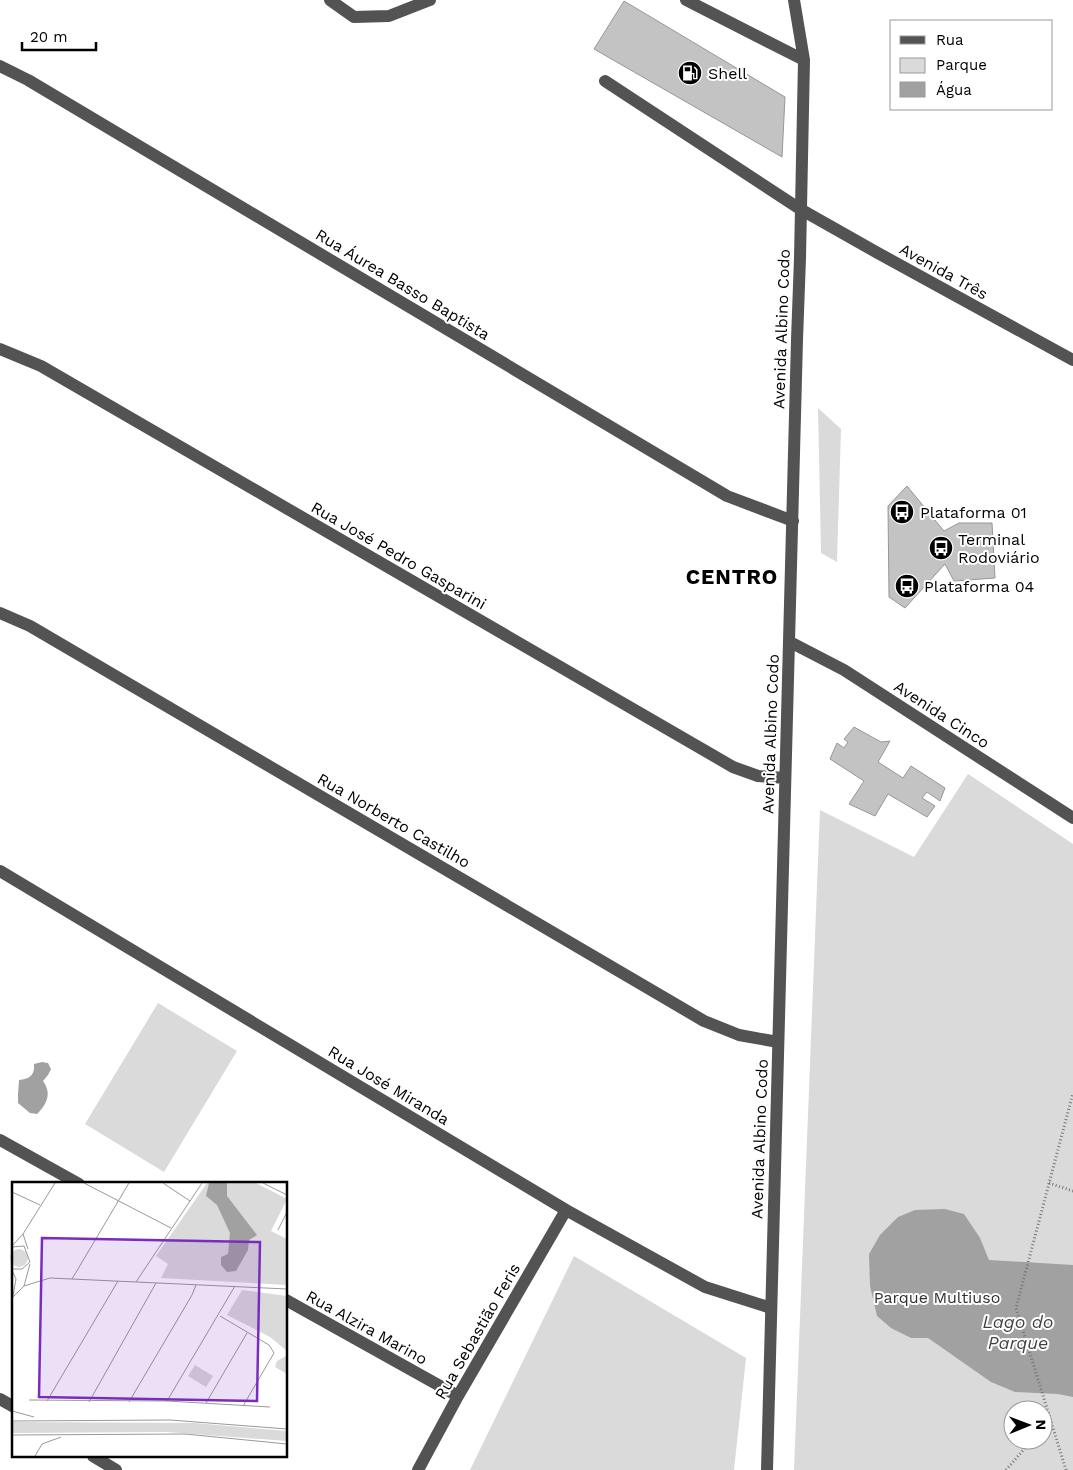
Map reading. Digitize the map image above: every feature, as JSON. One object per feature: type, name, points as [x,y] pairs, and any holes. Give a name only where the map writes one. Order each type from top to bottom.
[{"type":"street","points":[[330,0],[354,16],[389,16],[430,0]]},
{"type":"street","points":[[686,0],[804,60]]},
{"type":"street","name":"Avenida Albino Codo","points":[[766,1470],[790,642],[804,60],[794,0]]},
{"type":"street","name":"Rua Áurea Basso Baptista","points":[[0,66],[36,85],[727,496],[793,521]]},
{"type":"street","name":"Avenida Três","points":[[605,81],[800,209],[1073,360]]},
{"type":"street","name":"Rua José Pedro Gasparini","points":[[0,349],[41,366],[733,767],[758,776],[785,778]]},
{"type":"street","name":"Rua Norberto Castilho","points":[[0,612],[38,631],[704,1021],[739,1035],[778,1042]]},
{"type":"street","name":"Avenida Cinco","points":[[790,642],[844,670],[1073,818]]},
{"type":"street","name":"Rua José Miranda","points":[[0,871],[566,1210],[705,1287],[771,1308]]},
{"type":"street","points":[[0,1140],[75,1182]]},
{"type":"street","name":"Rua Sebastião Feris","points":[[418,1470],[458,1396],[566,1210]]},
{"type":"street","name":"Rua Alzira Marino","points":[[288,1301],[458,1396]]},
{"type":"street","points":[[0,1399],[12,1406]]},
{"type":"street","points":[[97,1458],[116,1470]]},
{"type":"path","points":[[1044,1400],[1016,1308],[1073,1093]]},
{"type":"path","points":[[1049,1183],[1073,1191]]},
{"type":"path","points":[[1053,1429],[1066,1470]]},
{"type":"path","points":[[1006,1470],[1023,1450]]},
{"type":"green space","points":[[818,408],[841,429],[837,562],[821,553]]},
{"type":"green space","name":"Parque Multiuso","points":[[968,774],[1073,844],[1073,1470],[794,1470],[820,810],[914,857]]},
{"type":"green space","points":[[158,1003],[237,1051],[164,1172],[85,1124]]},
{"type":"green space","points":[[574,1256],[746,1358],[734,1470],[470,1470]]},
{"type":"water","points":[[48,1063],[51,1069],[43,1081],[48,1094],[46,1102],[37,1114],[30,1113],[18,1103],[19,1080],[31,1076],[34,1071],[34,1064]]},
{"type":"water","name":"Lago do Parque","points":[[945,1209],[964,1214],[980,1238],[989,1260],[1073,1265],[1073,1397],[1058,1394],[1015,1392],[991,1382],[928,1338],[911,1338],[891,1328],[877,1316],[870,1286],[869,1254],[880,1235],[898,1217],[915,1210]]},
{"type":"building","name":"Shell","points":[[624,1],[785,97],[782,157],[594,49]]},
{"type":"building","name":"Terminal Rodoviário","points":[[907,486],[944,531],[959,523],[992,523],[995,578],[954,581],[945,564],[905,608],[889,597],[888,506]]},
{"type":"building","points":[[854,727],[881,742],[890,741],[878,762],[903,778],[911,766],[945,788],[940,801],[927,792],[922,798],[935,806],[927,817],[888,794],[875,816],[849,804],[864,781],[830,759],[837,743],[844,748],[848,742],[844,739]]},
{"type":"place","name":"Shell","points":[[690,73]]},
{"type":"place","name":"Plataforma 01","points":[[902,512]]},
{"type":"place","name":"Terminal Rodoviário","points":[[941,548]]},
{"type":"place","name":"Plataforma 04","points":[[907,586]]},
{"type":"district","name":"CENTRO","points":[[732,577]]}]
